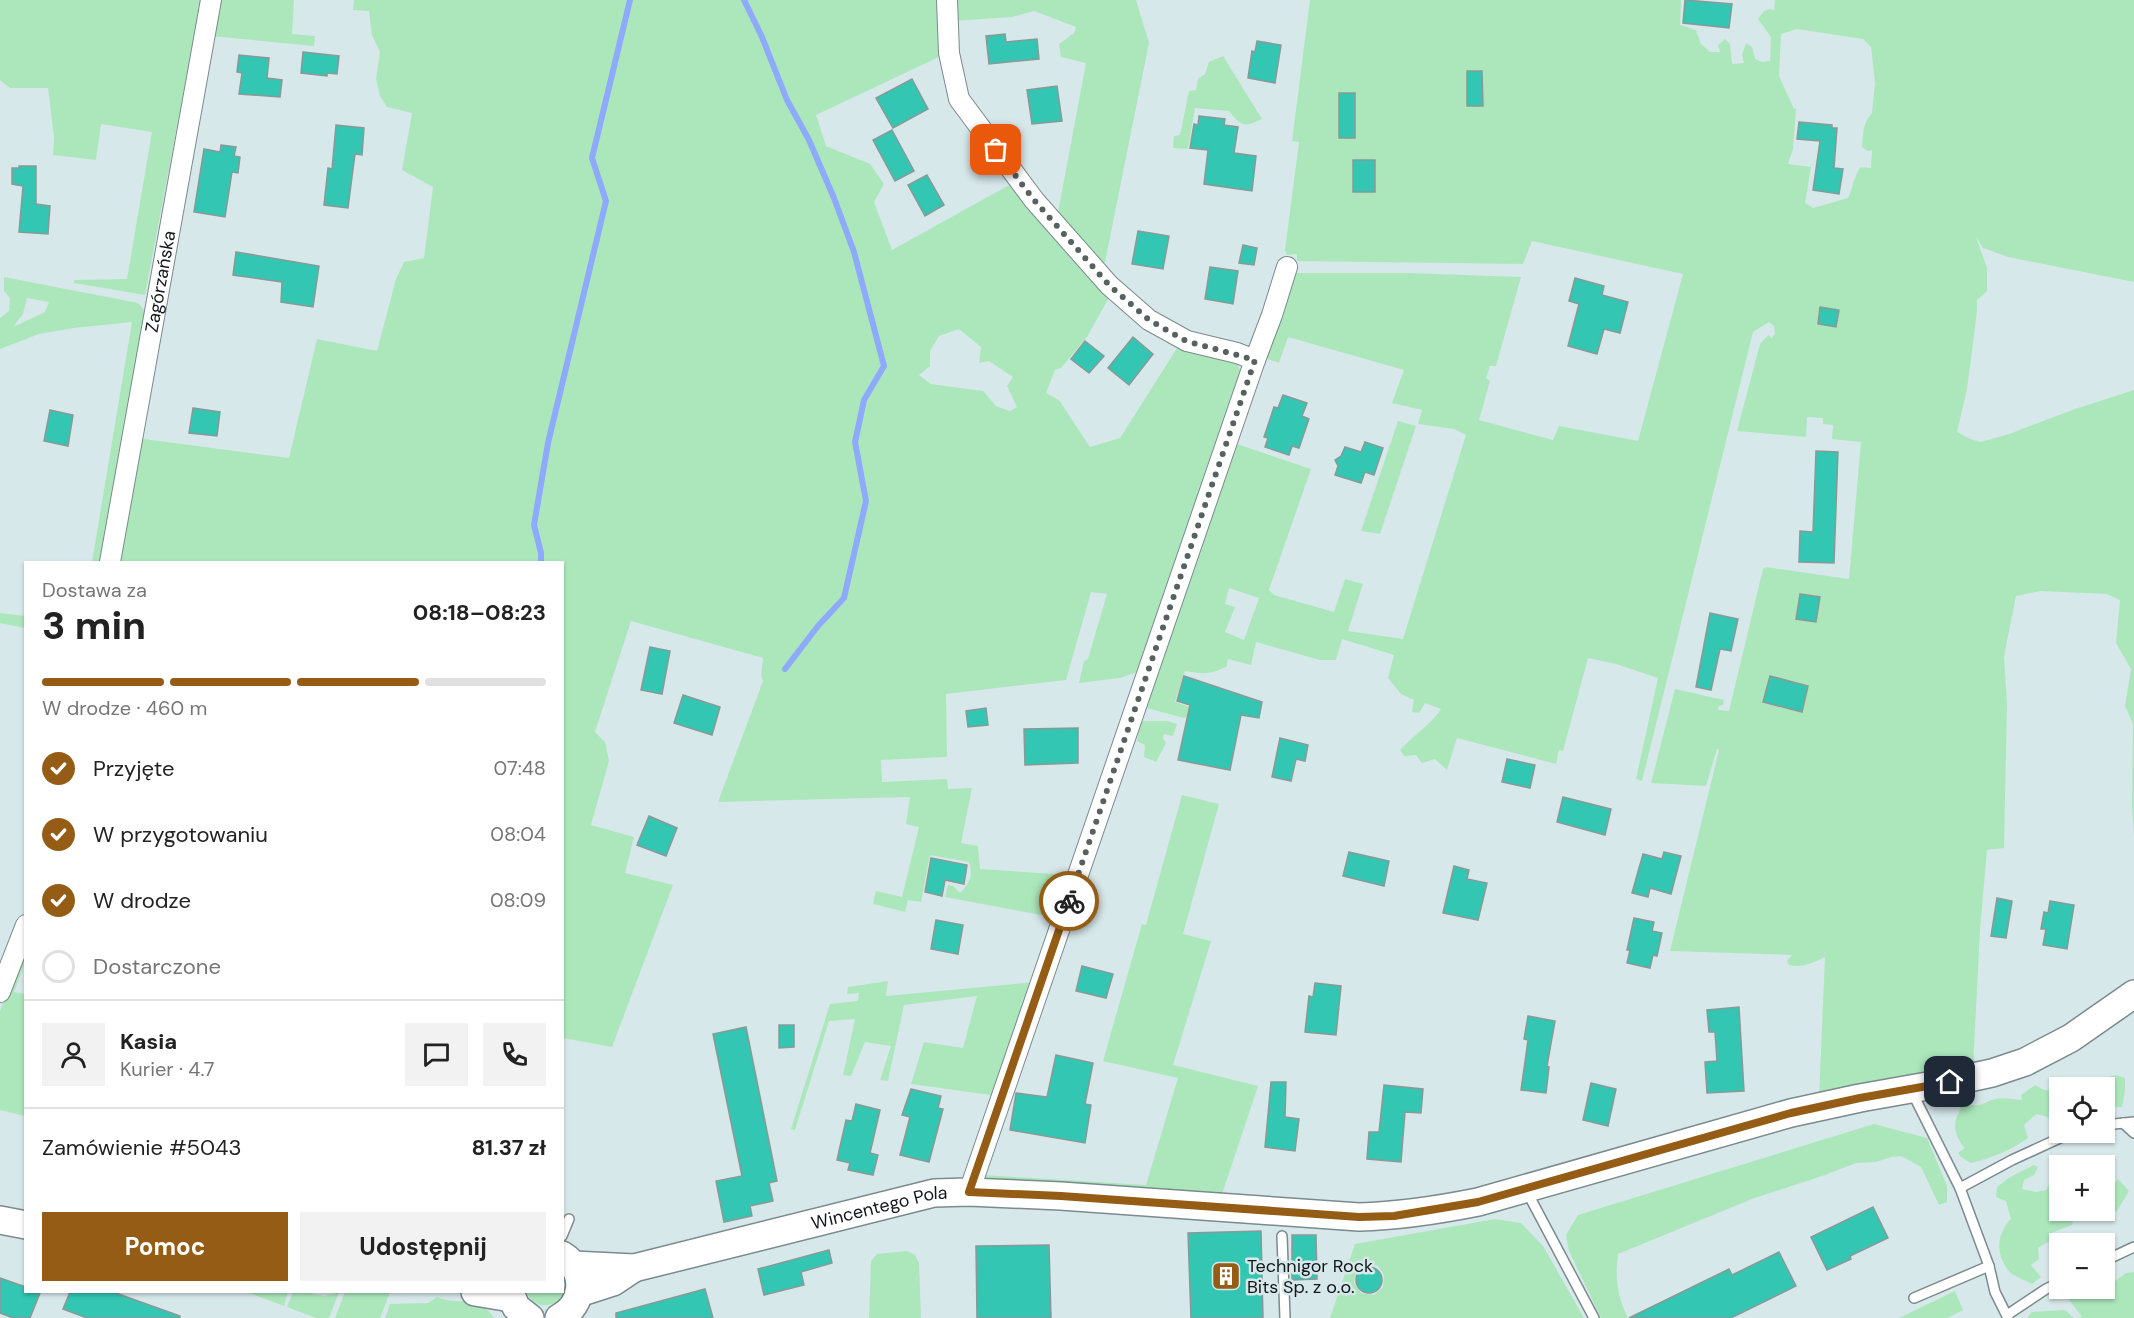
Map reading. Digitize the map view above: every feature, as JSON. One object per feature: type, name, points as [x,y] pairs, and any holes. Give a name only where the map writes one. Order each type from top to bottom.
[{"type":"street","name":"Zagórzańska","points":[[110,561],[211,0]]},
{"type":"street","points":[[947,0],[949,53],[958,99],[1034,200],[1109,285],[1149,320],[1186,341],[1255,360]]},
{"type":"street","points":[[969,1192],[1054,933],[1287,267]]},
{"type":"street","points":[[0,992],[24,930]]},
{"type":"street","name":"Wincentego Pola","points":[[579,1293],[613,1282],[634,1268],[934,1194],[969,1192],[1061,1196],[1359,1217],[1394,1216],[1478,1202],[1791,1113],[1992,1073],[2025,1062],[2071,1038],[2134,994]]},
{"type":"street","points":[[0,1220],[24,1225]]},
{"type":"street","points":[[559,1318],[570,1311],[579,1293],[580,1283],[568,1260]]},
{"type":"street","name":"Wincentego Pola","points":[[568,1260],[634,1268]]},
{"type":"street","points":[[478,1293],[517,1307]]},
{"type":"lane","points":[[1910,1089],[1960,1188],[1989,1266],[1995,1292],[2008,1316],[2049,1288]]},
{"type":"lane","points":[[2115,1124],[2134,1122]]},
{"type":"lane","points":[[2123,1123],[2134,1133]]},
{"type":"lane","points":[[1960,1188],[2049,1143]]},
{"type":"lane","points":[[1526,1188],[1594,1318]]},
{"type":"lane","points":[[564,1231],[569,1219]]},
{"type":"lane","points":[[1282,1236],[1285,1318]]},
{"type":"lane","points":[[2115,1256],[2134,1247]]},
{"type":"lane","points":[[1914,1298],[1989,1266]]},
{"type":"green space","points":[[0,0],[201,0],[145,295],[74,283],[74,280],[127,279],[152,132],[101,124],[96,160],[53,155],[54,137],[48,88],[10,88],[0,80]]},
{"type":"green space","points":[[221,0],[294,0],[292,34],[315,36],[314,46],[211,36]]},
{"type":"green space","points":[[354,0],[938,0],[941,56],[816,115],[826,146],[870,164],[884,184],[874,202],[892,250],[1011,184],[1111,294],[1087,337],[1061,368],[1055,370],[1046,393],[1059,400],[1090,447],[1120,438],[1179,345],[1231,357],[1243,373],[1199,506],[1137,672],[1120,678],[1079,683],[1084,661],[1088,659],[1107,594],[1091,592],[1066,680],[946,694],[947,757],[881,760],[882,782],[947,779],[948,789],[972,788],[961,843],[978,846],[980,869],[1070,875],[1098,786],[1101,788],[1057,918],[945,897],[948,885],[953,886],[960,893],[966,886],[971,875],[969,862],[930,855],[921,902],[908,900],[905,912],[873,904],[876,891],[902,897],[919,827],[906,824],[910,797],[718,802],[763,681],[761,675],[763,658],[631,621],[595,732],[605,742],[609,761],[591,825],[634,837],[625,873],[673,885],[612,1047],[564,1038],[564,561],[115,561],[136,438],[289,458],[317,339],[377,351],[396,279],[404,262],[424,258],[433,187],[402,170],[412,113],[387,107],[380,96],[376,79],[380,52],[372,35],[369,11],[353,10]],"holes":[[[959,329],[981,347],[979,363],[989,361],[1013,377],[1007,386],[1017,407],[1010,411],[996,406],[983,391],[931,384],[919,375],[930,366],[930,351],[939,336]]]},
{"type":"green space","points":[[948,0],[1136,0],[1149,43],[1103,272],[1057,218],[1086,63],[1061,57],[1059,44],[1074,33],[1076,27],[1034,11],[1012,17],[952,21]]},
{"type":"green space","points":[[1310,0],[1681,0],[1680,25],[1696,30],[1701,44],[1710,52],[1720,52],[1718,45],[1725,39],[1730,44],[1732,64],[1744,63],[1742,55],[1746,43],[1752,47],[1755,59],[1762,62],[1770,61],[1771,37],[1758,19],[1764,11],[1771,9],[1774,11],[1775,0],[2134,0],[2134,282],[2008,257],[1983,248],[1976,237],[1987,268],[1987,291],[1977,300],[1967,389],[1957,432],[1981,442],[2134,390],[2134,835],[2133,724],[2125,706],[2131,669],[2116,643],[2120,600],[2107,594],[2040,591],[2016,596],[2004,656],[2007,704],[2004,848],[1987,850],[1980,930],[1973,1068],[1819,1098],[1825,957],[1794,966],[1789,965],[1787,961],[1792,955],[1670,951],[1719,750],[1717,749],[1706,786],[1651,783],[1675,689],[1724,700],[1718,710],[1729,711],[1763,569],[1766,567],[1849,579],[1861,442],[1832,439],[1833,425],[1823,424],[1823,418],[1807,417],[1806,437],[1737,431],[1760,344],[1768,335],[1772,338],[1775,334],[1774,326],[1769,322],[1753,332],[1642,781],[1636,779],[1658,678],[1616,664],[1588,658],[1563,751],[1559,750],[1556,764],[1457,738],[1447,770],[1435,759],[1422,763],[1416,755],[1404,756],[1400,750],[1441,709],[1425,703],[1419,713],[1412,712],[1414,700],[1401,694],[1388,678],[1394,655],[1342,639],[1336,660],[1320,660],[1256,642],[1251,665],[1228,659],[1227,666],[1217,671],[1202,673],[1185,671],[1175,702],[1196,709],[1190,715],[1184,718],[1143,707],[1234,443],[1311,469],[1269,590],[1274,595],[1334,612],[1345,579],[1363,584],[1348,631],[1403,639],[1466,435],[1454,429],[1418,424],[1422,410],[1392,403],[1404,370],[1288,337],[1279,363],[1263,357],[1287,283],[1296,273],[1408,273],[1521,277],[1496,366],[1490,366],[1486,378],[1490,381],[1479,420],[1553,440],[1559,426],[1638,441],[1683,274],[1532,241],[1523,264],[1297,261],[1297,254],[1287,255],[1285,250],[1299,142],[1292,141]],"holes":[[[1797,29],[1863,39],[1871,47],[1875,83],[1872,113],[1865,124],[1862,147],[1868,151],[1872,150],[1871,168],[1861,167],[1848,198],[1813,208],[1805,203],[1811,167],[1788,164],[1793,149],[1796,109],[1779,76],[1781,34]],[[1229,588],[1259,598],[1244,640],[1225,632],[1235,607],[1225,604]]]},
{"type":"green space","points":[[1223,56],[1262,119],[1251,124],[1243,124],[1229,111],[1195,108],[1188,149],[1173,148],[1174,136],[1180,135],[1189,91],[1196,90],[1198,79],[1205,74],[1209,62]]},
{"type":"green space","points":[[4,277],[138,303],[146,312],[100,561],[92,561],[132,322],[39,334],[0,349],[0,318],[9,311],[10,298],[4,291]],"holes":[[[27,298],[49,302],[45,312],[13,327],[23,314]]]},
{"type":"green space","points":[[1398,421],[1416,426],[1380,534],[1361,531]]},
{"type":"green space","points":[[0,613],[24,616],[24,628],[0,623]]},
{"type":"green space","points":[[1141,721],[1168,721],[1177,724],[1173,736],[1164,734],[1163,738],[1166,743],[1156,762],[1144,757],[1145,745],[1137,741]]},
{"type":"green space","points":[[1182,795],[1219,804],[1183,934],[1211,941],[1173,1065],[1258,1086],[1222,1194],[983,1181],[983,1175],[1146,1185],[1178,1078],[1103,1061],[1142,924],[1146,925]]},
{"type":"green space","points":[[24,947],[24,966],[14,992],[24,994],[24,1116],[0,1110],[0,1011]]},
{"type":"green space","points":[[888,981],[886,996],[1036,982],[998,1096],[911,1084],[924,1042],[963,1048],[977,996],[904,1005],[888,1081],[880,1080],[891,1046],[865,1042],[851,1076],[843,1075],[855,1019],[829,1021],[795,1130],[791,1129],[830,1004],[858,1001],[859,993],[847,994],[848,987]]},
{"type":"green space","points":[[2116,1075],[2125,1078],[2122,1107],[2115,1107],[2115,1077],[2107,1077]]},
{"type":"green space","points":[[2035,1085],[2049,1090],[2049,1117],[2036,1114],[2024,1125],[2028,1138],[1994,1156],[1971,1163],[1961,1157],[1958,1153],[1965,1148],[1958,1138],[1955,1127],[1960,1104],[1965,1100],[1973,1105],[1980,1105],[1999,1098],[2022,1100],[2021,1095]]},
{"type":"green space","points":[[1874,1124],[1927,1138],[1947,1186],[1947,1202],[1939,1205],[1921,1167],[1901,1156],[1876,1162],[1856,1163],[1752,1199],[1618,1254],[1618,1287],[1628,1318],[1601,1318],[1569,1251],[1566,1235],[1578,1215]]},
{"type":"green space","points":[[2034,1165],[2038,1167],[2034,1175],[2024,1180],[2022,1189],[2036,1192],[2046,1190],[2049,1186],[2049,1221],[2073,1221],[2072,1225],[2049,1233],[2049,1241],[2038,1248],[2039,1259],[2031,1265],[2041,1277],[2032,1284],[2010,1272],[2001,1257],[2000,1237],[2011,1219],[2006,1201],[1996,1197],[1997,1187],[2010,1177]]},
{"type":"green space","points":[[2118,1179],[2129,1191],[2115,1212],[2115,1183]]},
{"type":"green space","points":[[1495,1219],[1521,1223],[1543,1246],[1584,1318],[1330,1318],[1355,1244]],"holes":[[[1367,1264],[1378,1266],[1384,1275],[1383,1287],[1374,1295],[1361,1293],[1354,1283],[1356,1271]]]},
{"type":"green space","points":[[907,1251],[915,1255],[919,1263],[921,1318],[869,1318],[871,1261],[877,1254]]},
{"type":"green space","points":[[2134,1272],[2134,1318],[2078,1318],[2082,1317],[2068,1299],[2115,1299],[2115,1281],[2126,1273]]},
{"type":"green space","points":[[1955,1291],[1963,1310],[1947,1318],[1899,1318]]},
{"type":"green space","points":[[250,1293],[288,1293],[284,1306]]},
{"type":"green space","points":[[293,1293],[324,1296],[339,1293],[329,1318],[316,1318],[287,1307]]},
{"type":"green space","points":[[345,1293],[390,1293],[380,1318],[335,1318]]},
{"type":"green space","points":[[527,1293],[564,1293],[560,1299],[547,1305],[532,1300]]},
{"type":"green space","points":[[437,1297],[481,1305],[494,1318],[385,1318],[390,1304],[428,1303]]},
{"type":"green space","points":[[2065,1310],[2074,1318],[2027,1318],[2032,1312]]},
{"type":"building","points":[[1685,0],[1732,4],[1729,28],[1683,23]]},
{"type":"building","points":[[1005,34],[1006,42],[1037,39],[1039,59],[989,64],[986,36]]},
{"type":"building","points":[[1257,41],[1281,45],[1275,83],[1248,78],[1252,51],[1255,52]]},
{"type":"building","points":[[303,52],[339,56],[337,74],[327,73],[327,76],[301,73]]},
{"type":"building","points":[[239,55],[269,58],[267,78],[282,80],[280,97],[239,94],[242,73],[237,72]]},
{"type":"building","points":[[1467,71],[1482,71],[1483,106],[1467,106]]},
{"type":"building","points":[[912,79],[928,109],[893,128],[876,98]]},
{"type":"building","points":[[1057,86],[1062,121],[1032,124],[1027,90]]},
{"type":"building","points":[[1339,93],[1355,93],[1355,138],[1339,138]]},
{"type":"building","points":[[1199,116],[1225,119],[1224,125],[1238,127],[1234,153],[1256,156],[1252,191],[1204,184],[1208,150],[1190,148],[1194,124],[1198,125]]},
{"type":"building","points":[[1799,122],[1832,125],[1832,128],[1837,128],[1834,168],[1843,169],[1839,194],[1813,190],[1820,141],[1797,139]]},
{"type":"building","points":[[336,125],[364,128],[362,155],[355,154],[348,208],[324,205],[328,168],[332,169]]},
{"type":"building","points":[[892,130],[914,171],[895,181],[873,140]]},
{"type":"building","points":[[221,145],[236,147],[234,156],[240,157],[238,173],[232,172],[225,217],[194,212],[204,149],[220,152]]},
{"type":"building","points":[[1353,160],[1375,160],[1375,192],[1353,192]]},
{"type":"building","points":[[19,166],[36,166],[36,204],[50,206],[48,234],[19,232],[23,186],[12,184],[12,168],[19,168]]},
{"type":"building","points":[[927,175],[944,205],[925,216],[908,185]]},
{"type":"building","points":[[1138,231],[1169,236],[1163,269],[1132,264]]},
{"type":"building","points":[[1243,245],[1257,248],[1254,265],[1239,263]]},
{"type":"building","points":[[236,252],[319,266],[313,307],[281,302],[282,282],[233,275]]},
{"type":"building","points":[[1210,267],[1238,271],[1233,304],[1205,299]]},
{"type":"building","points":[[1575,278],[1604,286],[1602,295],[1628,302],[1620,333],[1604,329],[1597,354],[1568,346],[1579,304],[1569,301]]},
{"type":"building","points":[[1820,307],[1839,310],[1836,327],[1818,324]]},
{"type":"building","points":[[1133,337],[1153,354],[1129,385],[1108,368]]},
{"type":"building","points":[[1085,341],[1104,356],[1089,373],[1071,359]]},
{"type":"building","points":[[1283,395],[1307,403],[1302,416],[1309,419],[1299,448],[1292,446],[1289,455],[1265,447],[1268,438],[1264,437],[1274,407],[1278,408]]},
{"type":"building","points":[[193,408],[220,412],[217,436],[189,433]]},
{"type":"building","points":[[50,410],[73,415],[68,446],[44,441]]},
{"type":"building","points":[[1365,442],[1383,448],[1374,475],[1365,472],[1361,483],[1335,475],[1338,466],[1335,460],[1341,456],[1345,447],[1361,452]]},
{"type":"building","points":[[1816,451],[1838,452],[1834,563],[1799,562],[1800,531],[1813,532]]},
{"type":"building","points":[[1800,594],[1820,597],[1816,622],[1796,619]]},
{"type":"building","points":[[1710,613],[1738,619],[1731,651],[1720,649],[1711,690],[1696,687]]},
{"type":"building","points":[[650,647],[670,651],[662,694],[641,690]]},
{"type":"building","points":[[1184,676],[1262,702],[1259,718],[1241,715],[1230,770],[1178,760],[1190,705],[1177,701]]},
{"type":"building","points":[[1770,676],[1808,686],[1802,712],[1763,702]]},
{"type":"building","points":[[683,695],[720,707],[712,735],[674,723]]},
{"type":"building","points":[[986,708],[988,725],[968,727],[966,711]]},
{"type":"building","points":[[1078,728],[1078,763],[1025,765],[1024,729]]},
{"type":"building","points":[[1280,738],[1308,745],[1305,761],[1296,759],[1291,781],[1272,777]]},
{"type":"building","points":[[1507,759],[1535,765],[1530,788],[1502,782]]},
{"type":"building","points":[[1563,797],[1611,809],[1605,835],[1557,822]]},
{"type":"building","points":[[649,816],[677,828],[666,856],[637,845]]},
{"type":"building","points":[[1349,852],[1389,861],[1384,886],[1343,876]]},
{"type":"building","points":[[1664,852],[1681,856],[1671,894],[1650,888],[1648,897],[1632,893],[1643,854],[1662,859]]},
{"type":"building","points":[[931,858],[967,865],[964,884],[945,880],[942,896],[925,892]]},
{"type":"building","points":[[1454,866],[1469,870],[1467,879],[1487,883],[1478,920],[1443,913]]},
{"type":"building","points":[[1997,898],[2012,901],[2006,938],[1991,936]]},
{"type":"building","points":[[2050,901],[2074,905],[2067,949],[2043,945],[2046,929],[2041,929],[2044,912],[2048,913]]},
{"type":"building","points":[[1634,918],[1654,922],[1652,931],[1662,933],[1657,956],[1653,955],[1650,968],[1627,963],[1630,950],[1627,950]]},
{"type":"building","points":[[936,920],[963,925],[958,954],[931,949]]},
{"type":"building","points":[[1082,966],[1113,974],[1106,998],[1076,991]]},
{"type":"building","points":[[1315,983],[1341,986],[1336,1035],[1305,1032],[1309,996],[1313,997]]},
{"type":"building","points":[[1739,1007],[1744,1091],[1707,1093],[1705,1062],[1717,1061],[1715,1032],[1709,1032],[1707,1010]]},
{"type":"building","points":[[1528,1016],[1555,1021],[1547,1066],[1549,1067],[1546,1093],[1521,1090],[1528,1040],[1524,1039]]},
{"type":"building","points":[[779,1025],[794,1025],[794,1047],[779,1048]]},
{"type":"building","points":[[746,1027],[777,1181],[769,1183],[773,1201],[750,1206],[752,1216],[724,1222],[716,1181],[742,1176],[713,1034]]},
{"type":"building","points":[[1056,1055],[1093,1063],[1085,1104],[1091,1105],[1085,1143],[1010,1130],[1016,1093],[1047,1097]]},
{"type":"building","points":[[1271,1082],[1286,1082],[1285,1117],[1299,1119],[1295,1151],[1265,1147]]},
{"type":"building","points":[[1591,1083],[1616,1089],[1608,1126],[1583,1120]]},
{"type":"building","points":[[1384,1085],[1423,1089],[1421,1113],[1405,1112],[1401,1162],[1367,1159],[1369,1132],[1379,1132]]},
{"type":"building","points":[[911,1089],[941,1096],[938,1108],[943,1109],[929,1162],[900,1155],[910,1117],[902,1115]]},
{"type":"building","points":[[856,1104],[880,1110],[870,1153],[878,1155],[873,1175],[848,1170],[850,1163],[837,1160],[846,1120],[852,1121]]},
{"type":"building","points":[[1873,1207],[1888,1238],[1827,1270],[1811,1237]]},
{"type":"building","name":"Technigor Rock Bits Sp. z o.o.","points":[[1261,1231],[1263,1318],[1191,1318],[1188,1233]]},
{"type":"building","points":[[1292,1235],[1316,1235],[1317,1279],[1292,1280]]},
{"type":"building","points":[[1049,1245],[1051,1318],[977,1318],[976,1246]]},
{"type":"building","points":[[829,1250],[832,1263],[801,1272],[804,1285],[764,1295],[758,1269]]},
{"type":"building","points":[[1779,1252],[1796,1286],[1731,1318],[1629,1318],[1729,1269],[1732,1275]]},
{"type":"building","points":[[1369,1267],[1378,1271],[1382,1280],[1378,1289],[1369,1293],[1360,1289],[1356,1280],[1360,1271]]},
{"type":"building","points":[[0,1278],[24,1286],[24,1293],[40,1293],[30,1318],[13,1318],[0,1313]]},
{"type":"building","points":[[705,1289],[713,1318],[616,1318],[616,1313]]},
{"type":"building","points":[[70,1293],[116,1293],[180,1316],[180,1318],[87,1318],[63,1309]]},
{"type":"waterway","points":[[541,561],[534,525],[548,443],[606,201],[592,158],[630,0]]},
{"type":"waterway","points":[[744,0],[762,37],[787,100],[809,140],[834,198],[854,252],[884,366],[864,400],[855,442],[866,501],[844,598],[818,626],[785,669]]},
{"type":"way so far","points":[[996,150],[1034,200],[1109,285],[1149,320],[1186,341],[1237,353],[1255,360],[1069,901]]},
{"type":"place","name":"Technigor Rock Bits Sp. z o.o.","points":[[1226,1276]]},
{"type":"route","points":[[1069,901],[969,1192],[1061,1196],[1359,1217],[1394,1216],[1478,1202],[1791,1113],[1950,1082]]}]
